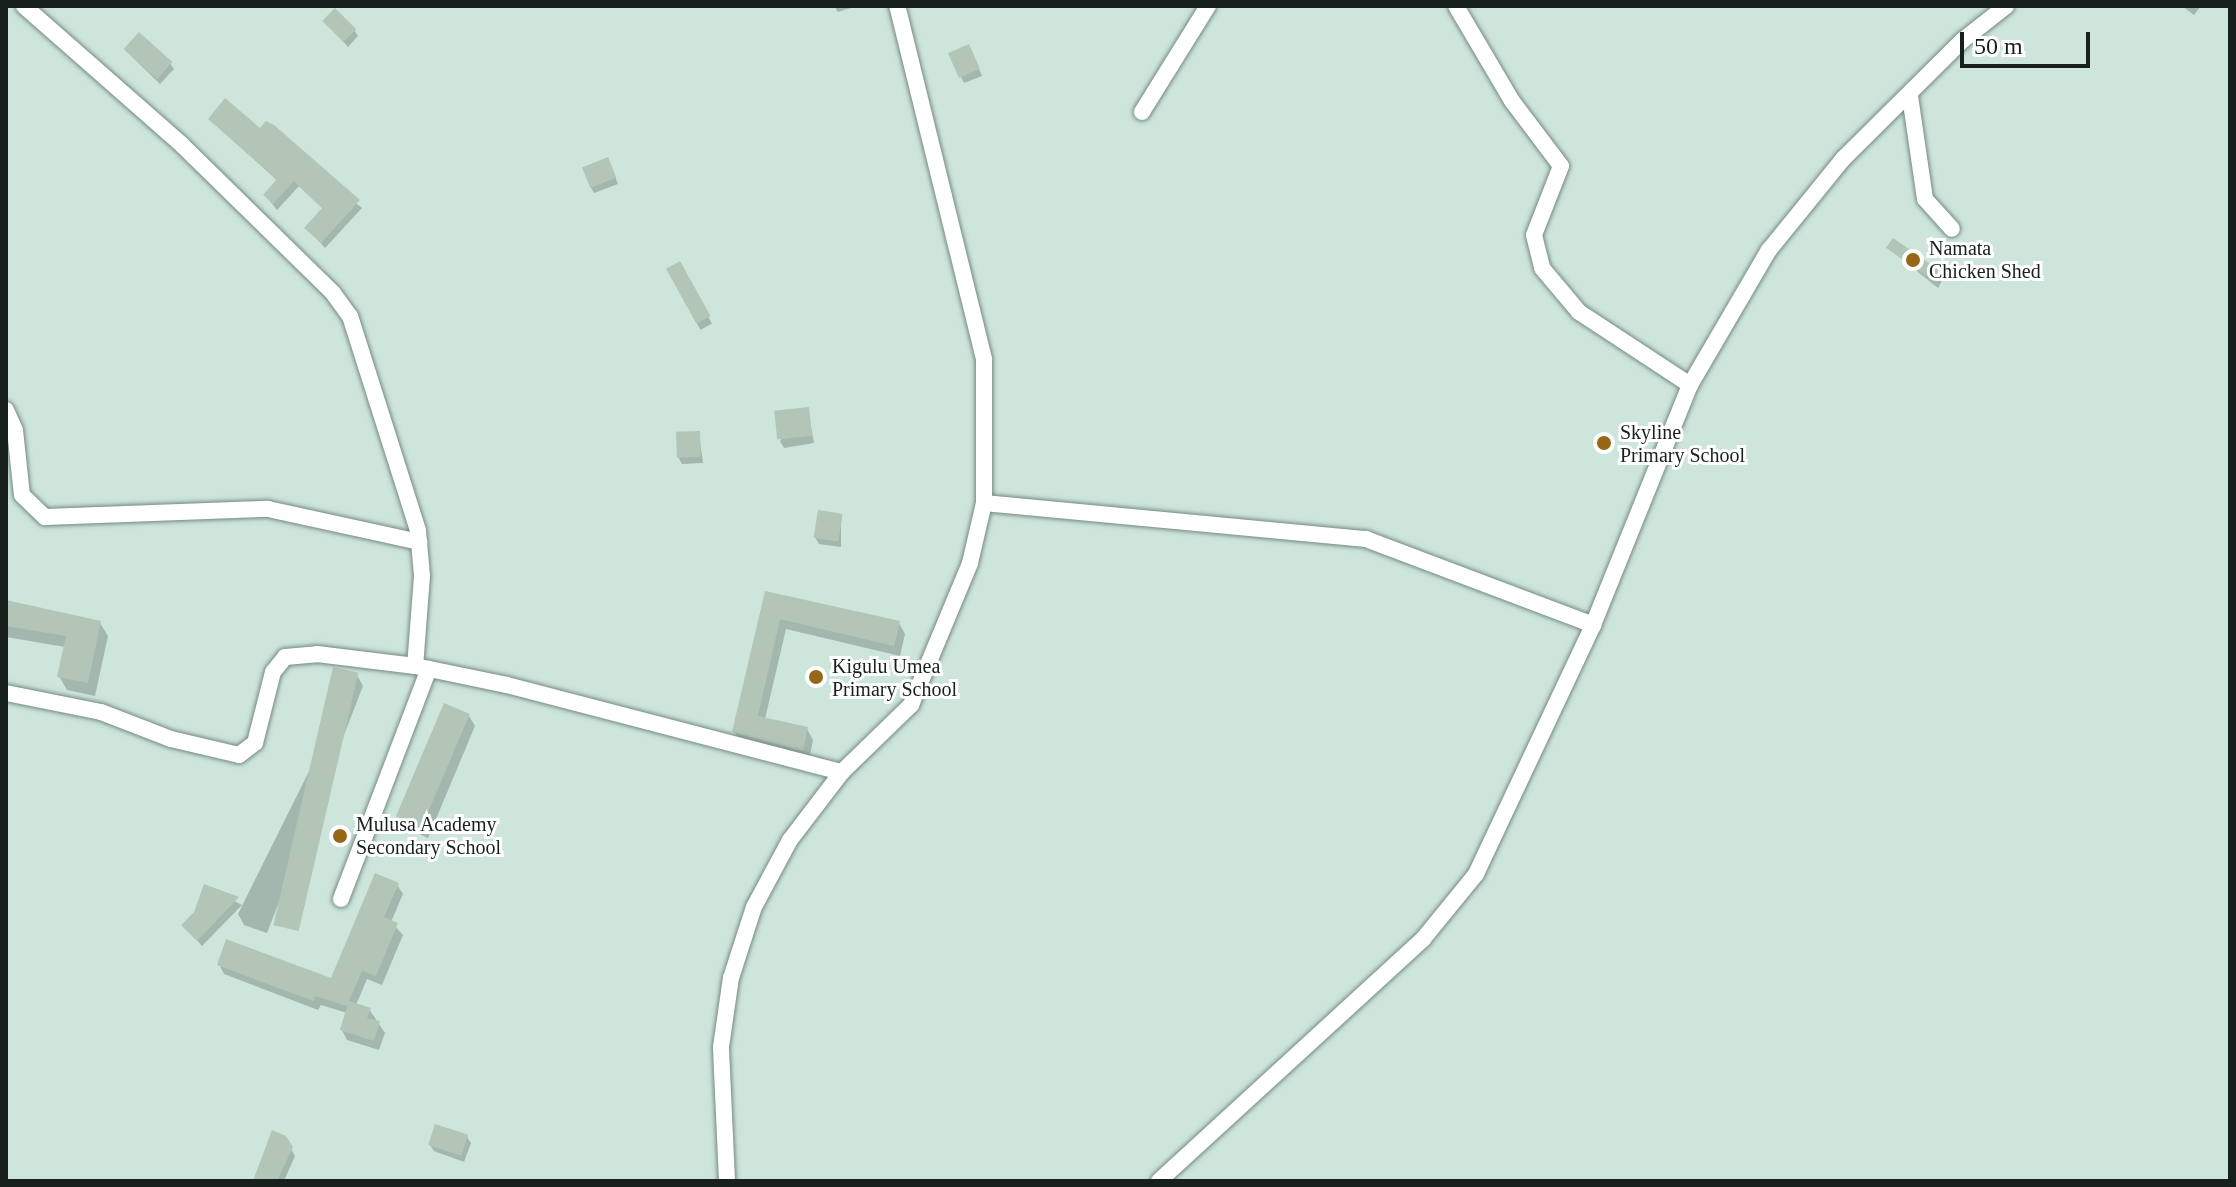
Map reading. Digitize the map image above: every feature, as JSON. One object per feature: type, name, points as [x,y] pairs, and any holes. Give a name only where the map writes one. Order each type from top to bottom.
[{"type":"street","points":[[24,6],[182,145],[333,293],[350,316],[419,542],[422,667],[341,899]]},
{"type":"street","points":[[727,1181],[721,1047],[731,978],[754,907],[790,840],[842,772],[911,705],[970,563],[984,503],[984,359],[897,6]]},
{"type":"street","points":[[1142,112],[1208,6]]},
{"type":"street","points":[[1159,1181],[1423,939],[1456,901],[1494,841],[1593,625],[1690,385],[1769,250],[1802,205],[1963,40],[2006,6]]},
{"type":"street","points":[[1458,7],[1512,101],[1561,166],[1534,235],[1542,268],[1579,312],[1690,385]]},
{"type":"street","points":[[1910,96],[1925,199],[1952,229]]},
{"type":"street","points":[[6,410],[13,418],[22,495],[45,517],[268,509],[419,542]]},
{"type":"street","points":[[984,503],[1366,539],[1593,625]]},
{"type":"street","points":[[6,693],[101,712],[171,739],[239,755],[255,743],[273,672],[285,657],[317,654],[422,667],[842,772]]},
{"type":"building","points":[[335,8],[356,29],[343,42],[322,21]]},
{"type":"building","points":[[139,32],[172,62],[157,79],[124,49]]},
{"type":"building","points":[[969,44],[980,69],[959,78],[948,53]]},
{"type":"building","points":[[225,98],[260,128],[266,121],[274,125],[360,200],[321,243],[304,228],[322,208],[294,181],[273,204],[263,195],[277,179],[208,119]]},
{"type":"building","points":[[608,157],[616,177],[590,188],[582,167]]},
{"type":"building","name":"Namata Chicken Shed","points":[[1893,238],[1941,271],[1934,281],[1886,248]]},
{"type":"building","points":[[680,261],[711,316],[697,324],[666,269]]},
{"type":"building","points":[[809,407],[812,436],[777,439],[774,411]]},
{"type":"building","points":[[700,431],[701,457],[677,458],[676,432]]},
{"type":"building","points":[[818,510],[843,514],[838,542],[814,538]]},
{"type":"building","points":[[765,591],[900,621],[894,646],[780,619],[758,716],[808,727],[803,751],[732,732]]},
{"type":"building","points":[[6,600],[101,621],[88,683],[57,677],[66,636],[6,626]]},
{"type":"building","points":[[333,667],[358,673],[299,931],[273,925]]},
{"type":"building","points":[[444,703],[470,714],[422,827],[396,816]]},
{"type":"building","points":[[375,873],[399,883],[384,917],[398,923],[376,976],[362,971],[349,1001],[371,1008],[367,1018],[380,1021],[374,1041],[340,1030],[347,1006],[315,996],[313,1001],[217,965],[226,939],[331,978]]},
{"type":"building","points":[[204,884],[239,897],[197,941],[181,925],[194,912]]},
{"type":"building","points":[[435,1124],[468,1135],[461,1156],[428,1145]]},
{"type":"building","points":[[272,1130],[286,1136],[293,1147],[277,1181],[253,1181]]},
{"type":"place","name":"Namata Chicken Shed","points":[[1913,260]]},
{"type":"place","name":"Skyline Primary School","points":[[1604,443]]},
{"type":"place","name":"Kigulu Umea Primary School","points":[[816,677]]},
{"type":"place","name":"Mulusa Academy Secondary School","points":[[340,836]]}]
